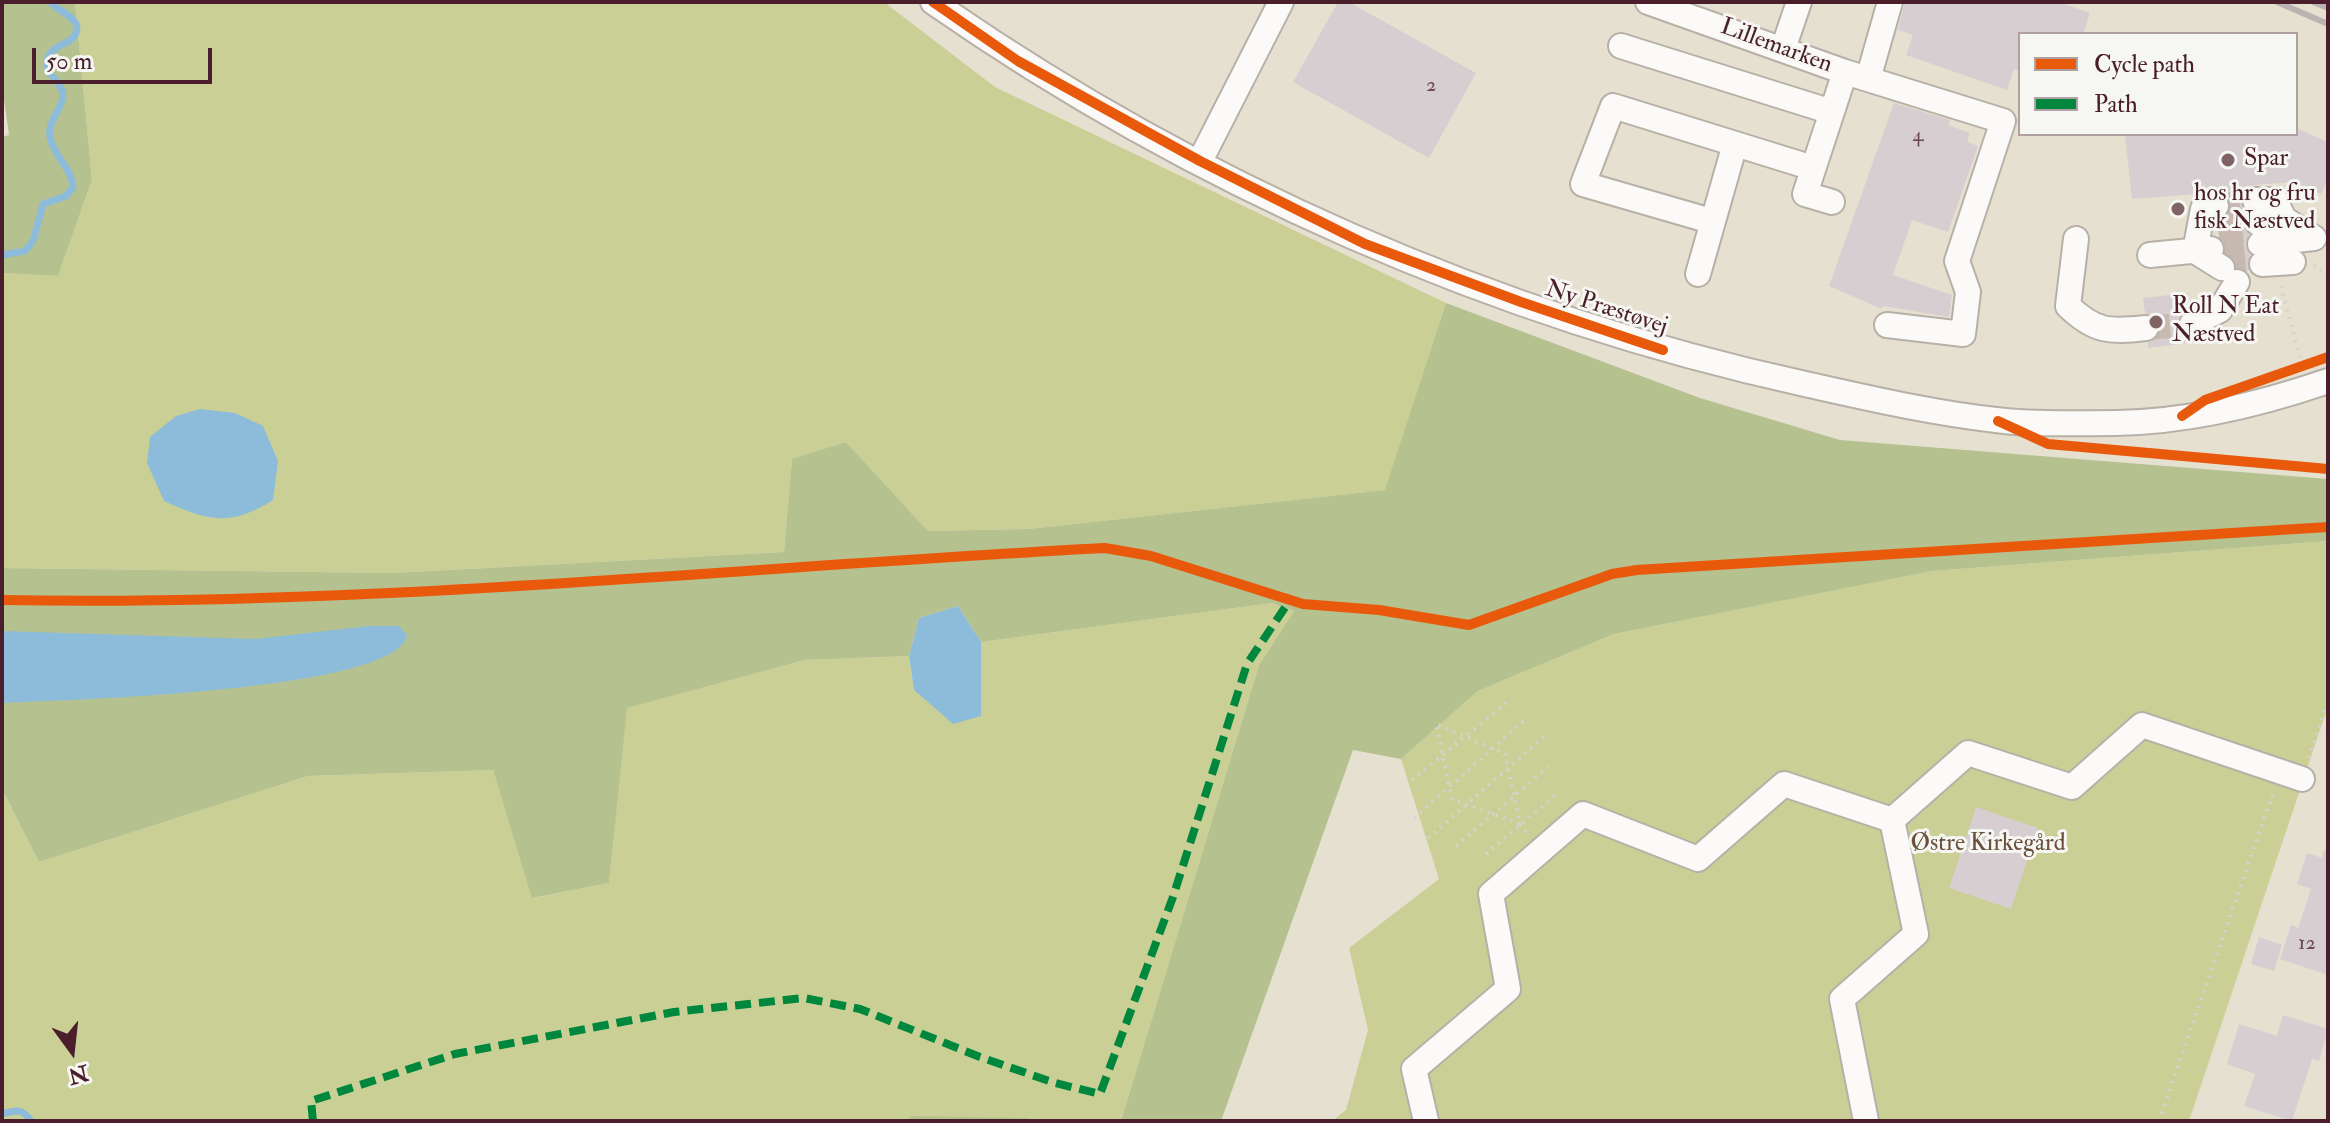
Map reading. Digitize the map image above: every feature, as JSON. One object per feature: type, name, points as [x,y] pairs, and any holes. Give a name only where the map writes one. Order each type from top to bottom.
[{"type":"street","name":"Ny Præstøvej","points":[[933,2],[1018,61],[1200,161],[1365,244],[1521,302],[1710,363],[1877,400],[1998,421],[2120,423],[2213,412],[2313,374]]},
{"type":"street","points":[[1200,161],[1281,2]]},
{"type":"street","name":"Lillemarken","points":[[1648,2],[1857,75],[1832,112],[1805,194],[1832,202]]},
{"type":"street","points":[[1783,49],[1799,2]]},
{"type":"street","points":[[1887,325],[1963,334],[1968,292],[1957,261],[2003,121],[1857,75],[1890,2]]},
{"type":"street","points":[[1621,46],[1832,112]]},
{"type":"street","points":[[1711,221],[1583,184],[1613,106],[1813,168]]},
{"type":"street","points":[[1698,274],[1735,144]]},
{"type":"street","points":[[2284,219],[2314,238],[2267,245],[2284,219]]},
{"type":"street","points":[[2076,239],[2068,306],[2089,326],[2119,331],[2146,328]]},
{"type":"street","points":[[2150,255],[2215,245],[2220,310],[2192,324]]},
{"type":"street","points":[[1892,820],[1968,753],[2072,787],[2142,725],[2291,776]]},
{"type":"street","points":[[1426,1121],[1414,1069],[1508,989],[1491,894],[1583,814],[1698,859],[1784,784],[1892,820]]},
{"type":"street","points":[[1866,1121],[1842,999],[1916,934],[1892,820]]},
{"type":"path","points":[[2267,245],[2313,374],[2288,371]]},
{"type":"path","points":[[1412,780],[1510,700]]},
{"type":"path","points":[[2159,1121],[2291,776],[2328,700]]},
{"type":"path","points":[[1414,818],[1525,720]]},
{"type":"path","points":[[1520,824],[1452,799],[1436,724],[1505,754],[1520,824],[1542,850]]},
{"type":"path","points":[[1428,838],[1546,735]]},
{"type":"path","points":[[1456,846],[1548,767]]},
{"type":"path","points":[[1486,854],[1558,793]]},
{"type":"green space","points":[[2,2],[75,2],[92,180],[58,276],[2,273],[2,137],[9,135],[2,85]]},
{"type":"green space","points":[[75,2],[884,2],[995,87],[1446,303],[1386,490],[1029,529],[928,531],[846,442],[792,460],[784,552],[393,573],[2,568],[2,273],[58,276],[92,180]]},
{"type":"green space","points":[[1446,303],[1700,398],[1840,440],[2328,479],[2328,541],[1932,571],[1614,634],[1478,691],[1401,759],[1353,750],[1221,1121],[1121,1121],[1259,665],[1294,611],[1272,603],[981,642],[958,606],[919,618],[909,656],[805,660],[627,708],[609,883],[532,898],[493,770],[308,776],[39,862],[2,789],[2,568],[393,573],[784,552],[792,459],[846,442],[928,531],[1029,529],[1385,490]]},
{"type":"green space","name":"Østre Kirkegård","points":[[2328,541],[2328,706],[2189,1121],[1332,1121],[1346,1110],[1368,1030],[1349,948],[1439,879],[1401,759],[1478,691],[1614,634],[1931,571]]},
{"type":"green space","points":[[1272,603],[1294,611],[1259,665],[1121,1121],[2,1121],[2,789],[39,862],[308,776],[493,770],[533,898],[609,883],[626,708],[805,660],[909,656],[914,690],[981,715],[981,642]]},
{"type":"green space","points":[[911,1116],[1029,1118],[1029,1121],[906,1121]]},
{"type":"water","points":[[200,409],[235,413],[263,426],[278,461],[273,500],[244,514],[219,518],[193,513],[164,501],[147,463],[150,437],[176,416]]},
{"type":"water","points":[[958,606],[981,642],[981,716],[953,724],[914,690],[909,656],[919,618]]},
{"type":"water","points":[[369,626],[399,626],[407,635],[389,654],[348,669],[290,681],[153,695],[2,703],[2,631],[255,639]]},
{"type":"building","points":[[1338,2],[1349,2],[1476,73],[1429,158],[1293,82]]},
{"type":"building","points":[[1905,2],[2059,2],[2090,13],[2084,32],[2018,32],[2018,71],[2014,69],[2007,90],[1906,55],[1913,35],[1898,30]]},
{"type":"building","points":[[1894,103],[1950,120],[1948,125],[1970,133],[1967,142],[1978,146],[1948,232],[1912,220],[1893,275],[1952,295],[1949,317],[1883,306],[1882,309],[1829,286]]},
{"type":"building","name":"Spar","points":[[2298,129],[2328,142],[2328,178],[2321,194],[2294,182],[2254,185],[2242,192],[2240,201],[2247,213],[2243,224],[2249,234],[2245,245],[2250,255],[2249,271],[2237,267],[2219,237],[2217,221],[2230,210],[2227,196],[2221,192],[2132,199],[2125,136],[2298,136]]},
{"type":"building","points":[[2188,293],[2190,308],[2180,315],[2177,324],[2183,336],[2194,342],[2148,348],[2148,343],[2159,335],[2161,326],[2153,315],[2145,313],[2143,298]]},
{"type":"building","points":[[1976,807],[2038,828],[2011,909],[1949,888]]},
{"type":"building","points":[[2324,850],[2328,850],[2328,975],[2280,959],[2291,925],[2298,928],[2311,889],[2297,884],[2307,853],[2322,858]]},
{"type":"building","points":[[2259,937],[2282,945],[2274,971],[2251,964]]},
{"type":"building","points":[[2283,1015],[2328,1029],[2319,1061],[2312,1059],[2292,1121],[2244,1106],[2255,1074],[2227,1064],[2239,1024],[2277,1036]]},
{"type":"waterway","points":[[2,255],[25,251],[33,241],[43,204],[66,196],[73,187],[50,137],[63,96],[47,63],[51,52],[69,41],[77,27],[73,20],[50,2]]},
{"type":"waterway","points":[[2,1114],[18,1111],[31,1121]]},
{"type":"tunnel","points":[[2216,206],[2255,200]]},
{"type":"tunnel","points":[[2218,228],[2258,223]]},
{"type":"tunnel","points":[[2220,248],[2260,244]]},
{"type":"tunnel","points":[[2222,268],[2262,264]]},
{"type":"tunnel","points":[[2146,328],[2192,324]]},
{"type":"railway","points":[[2277,2],[2328,24]]},
{"type":"railway","points":[[2313,2],[2328,8]]},
{"type":"marked path","points":[[313,1121],[311,1101],[455,1054],[674,1012],[804,998],[860,1009],[980,1057],[1055,1083],[1100,1094],[1173,897],[1247,664],[1290,600]]},
{"type":"cycle path","points":[[933,2],[1018,61],[1200,161],[1365,244],[1663,350]]},
{"type":"cycle path","points":[[2182,416],[2205,400],[2328,357]]},
{"type":"cycle path","points":[[1998,421],[2048,444],[2328,469]]},
{"type":"cycle path","points":[[2,600],[140,601],[416,592],[1105,548],[1151,556],[1303,604],[1379,610],[1469,625],[1612,574],[1637,570],[2328,527]]},
{"type":"place","name":"Spar","points":[[2228,160]]},
{"type":"place","name":"hos hr og fru fisk Næstved","points":[[2178,209]]},
{"type":"place","name":"Roll N Eat Næstved","points":[[2156,322]]}]
